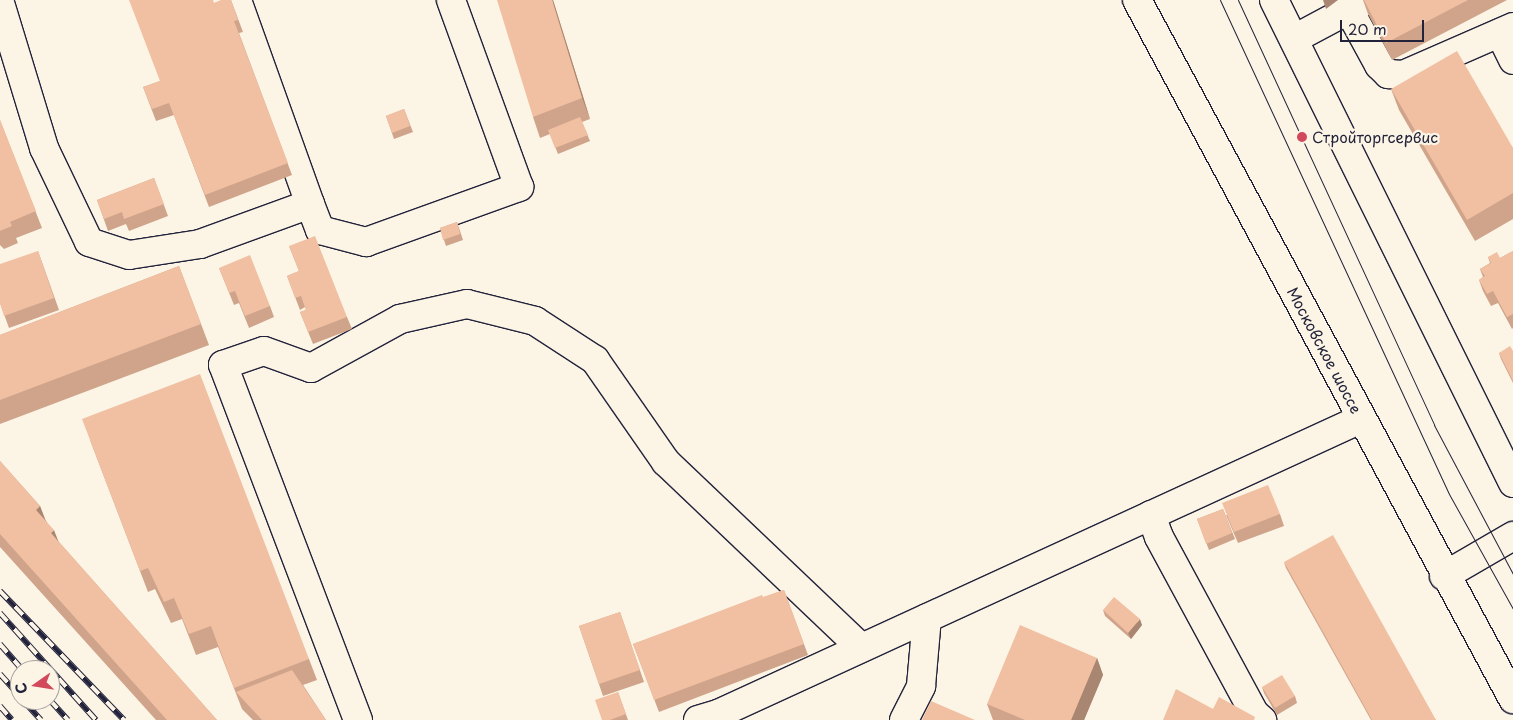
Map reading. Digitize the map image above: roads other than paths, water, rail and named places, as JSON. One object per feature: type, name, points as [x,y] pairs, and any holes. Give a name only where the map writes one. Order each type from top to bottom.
[{"type":"main road","points":[[237,0],[320,230],[366,242],[519,186],[451,0]]},
{"type":"main road","name":"Московское шоссе","points":[[1137,0],[1444,576],[1513,699]]},
{"type":"main road","points":[[1274,0],[1513,483]]},
{"type":"main road","points":[[0,3],[6,41],[44,148],[89,242],[128,255],[200,244],[310,204]]},
{"type":"main road","points":[[1294,39],[1358,5],[1379,65],[1388,74],[1403,75],[1506,30],[1513,60]]},
{"type":"main road","points":[[358,720],[223,365],[264,351],[311,368],[400,319],[467,304],[535,321],[595,360],[666,462],[861,648]]},
{"type":"main road","points":[[698,720],[861,648],[1361,419]]},
{"type":"main road","points":[[1151,515],[1159,537],[1249,704],[1262,720]]},
{"type":"main road","points":[[1444,576],[1513,536]]},
{"type":"main road","points":[[904,720],[920,686],[927,618]]},
{"type":"tram line","points":[[1220,0],[1449,494],[1513,609]]},
{"type":"tram line","points":[[1238,0],[1434,425],[1513,574]]},
{"type":"railway","points":[[0,591],[124,720]]},
{"type":"railway","points":[[0,613],[96,720]]},
{"type":"railway","points":[[0,644],[14,660]]},
{"type":"railway","points":[[0,674],[10,685]]},
{"type":"railway","points":[[0,706],[12,720]]},
{"type":"railway","points":[[32,710],[41,720]]},
{"type":"railway","points":[[59,710],[68,720]]},
{"type":"place","name":"Стройторгсервис","points":[[1302,137]]}]
